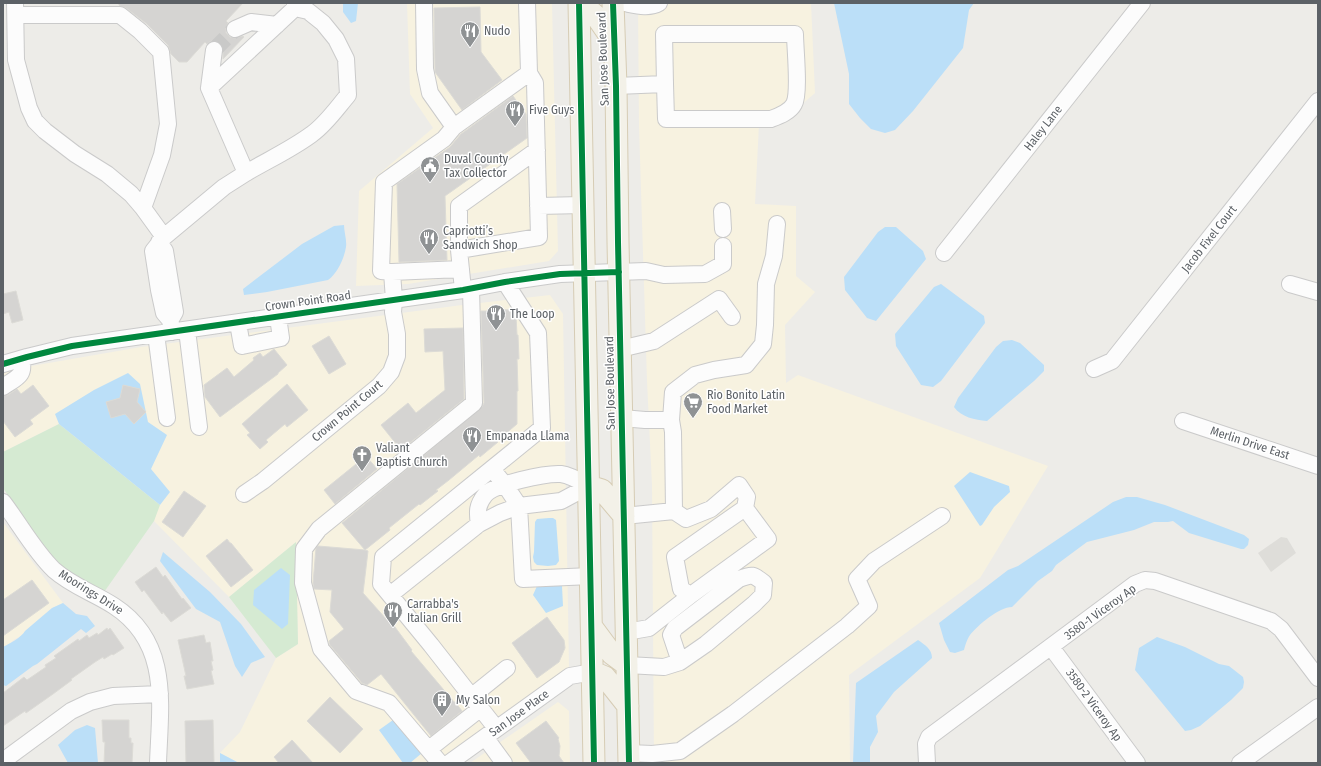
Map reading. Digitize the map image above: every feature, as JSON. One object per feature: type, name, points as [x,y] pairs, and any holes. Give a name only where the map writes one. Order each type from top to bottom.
[{"type":"main road","points":[[580,3],[596,16],[614,42]]},
{"type":"main road","name":"San Jose Boulevard","points":[[580,3],[594,763]]},
{"type":"main road","name":"San Jose Boulevard","points":[[613,3],[616,86],[629,758]]},
{"type":"main road","points":[[589,486],[602,490],[624,516]]},
{"type":"main road","points":[[592,628],[612,654],[627,665]]},
{"type":"main road","points":[[593,672],[605,677],[628,706]]},
{"type":"street","points":[[424,3],[425,69],[430,93],[454,127]]},
{"type":"street","points":[[459,250],[539,237],[535,83],[530,74],[527,3]]},
{"type":"street","points":[[624,3],[636,6],[654,6],[659,3]]},
{"type":"street","name":"Haley Lane","points":[[944,253],[1142,3]]},
{"type":"street","points":[[199,427],[176,327],[164,313],[153,251],[161,240],[224,187],[246,172],[313,133],[325,122],[348,95],[346,59],[336,39],[323,23],[295,5],[277,25],[209,88]]},
{"type":"street","points":[[143,208],[162,155],[168,124],[161,52],[140,31],[120,15],[15,9],[16,60],[29,108],[35,121],[45,131],[75,154],[107,174],[131,194],[143,208],[161,240]]},
{"type":"street","points":[[234,29],[251,22],[277,25]]},
{"type":"street","points":[[664,34],[795,34],[797,89],[794,104],[784,114],[777,117],[771,119],[666,118],[665,84],[664,34]]},
{"type":"street","points":[[214,50],[209,88],[246,172]]},
{"type":"street","points":[[461,269],[392,272],[381,271],[384,182],[444,139],[454,127],[530,74]]},
{"type":"street","points":[[616,86],[665,84]]},
{"type":"street","name":"Jacob Fixel Court","points":[[1094,369],[1112,361],[1318,101]]},
{"type":"street","points":[[440,763],[389,703],[356,691],[321,649],[303,583],[304,549],[319,529],[474,403],[467,289],[461,269],[459,250],[459,206],[537,150]]},
{"type":"street","points":[[538,206],[583,205]]},
{"type":"street","points":[[722,211],[723,229]]},
{"type":"street","points":[[674,511],[673,432],[671,420],[673,392],[695,375],[714,370],[746,365],[763,344],[766,284],[774,256],[777,224]]},
{"type":"street","name":"Crown Point Road","points":[[3,364],[72,346],[156,334],[176,327],[238,323],[560,274],[646,271],[664,275],[705,274],[723,264],[723,246]]},
{"type":"street","name":"Crown Point Court","points":[[244,494],[263,481],[379,386],[391,372],[397,356],[397,334],[393,312],[394,300],[392,272]]},
{"type":"street","points":[[500,758],[491,733],[476,703],[381,584],[383,557],[542,428],[538,333],[505,282]]},
{"type":"street","points":[[1290,284],[1318,292]]},
{"type":"street","points":[[620,349],[658,339],[720,299],[732,317]]},
{"type":"street","points":[[238,323],[242,346],[281,338],[278,317]]},
{"type":"street","points":[[156,334],[167,418]]},
{"type":"street","points":[[3,387],[20,375],[23,366],[21,359]]},
{"type":"street","points":[[622,418],[671,420]]},
{"type":"street","name":"Merlin Drive East","points":[[1183,421],[1318,466]]},
{"type":"street","points":[[492,469],[519,506],[523,579],[591,576]]},
{"type":"street","points":[[478,524],[477,510],[485,495],[493,489],[527,478],[562,474],[589,486]]},
{"type":"street","points":[[624,516],[674,511],[686,519],[710,509],[739,485],[747,497],[745,508],[674,557],[681,589],[691,595]]},
{"type":"street","points":[[390,595],[478,524],[500,513],[519,506],[561,500],[589,486]]},
{"type":"street","name":"Moorings Drive","points":[[3,502],[54,570],[71,583],[113,606],[127,616],[137,626],[147,640],[154,655],[159,673],[160,694],[158,763]]},
{"type":"street","points":[[626,632],[649,628],[691,595],[768,539],[745,508]]},
{"type":"street","points":[[629,758],[680,751],[739,709],[847,626],[869,606],[857,580],[874,561],[942,516]]},
{"type":"street","points":[[627,665],[664,667],[680,662],[706,644],[754,604],[762,595],[764,583],[754,576],[749,575],[739,579],[676,628],[671,634],[680,662]]},
{"type":"street","name":"3580-1 Viceroy Ap","points":[[927,763],[926,744],[930,737],[1135,584],[1145,580],[1155,581],[1271,621],[1281,629],[1318,678]]},
{"type":"street","name":"3580-2 Viceroy Ap","points":[[1051,647],[1137,763]]},
{"type":"street","points":[[429,750],[476,703],[507,668]]},
{"type":"street","name":"San Jose Place","points":[[457,760],[491,733],[570,676],[593,672]]},
{"type":"street","points":[[3,761],[71,710],[90,702],[113,696],[160,694]]},
{"type":"street","points":[[1240,763],[1318,708]]},
{"type":"shaded area","points":[[407,3],[552,3],[558,251],[549,261],[408,284],[356,286],[359,191],[433,128],[410,94]]},
{"type":"shaded area","points":[[638,3],[811,3],[815,93],[780,123],[759,124],[755,204],[796,206],[796,276],[815,292],[785,325],[786,383],[798,375],[1048,466],[980,578],[849,675],[850,763],[654,763],[652,485],[647,381],[639,126]]},
{"type":"shaded area","points":[[550,295],[563,314],[569,667],[440,763],[239,763],[220,753],[240,732],[276,658],[298,644],[295,543],[229,597],[154,521],[159,505],[59,424],[3,452],[3,373],[14,369],[141,347]]},
{"type":"shaded area","points":[[3,522],[63,603],[52,608],[25,631],[23,635],[3,647]]},
{"type":"shaded area","points":[[1281,537],[1287,538],[1296,553],[1271,572],[1258,553]]},
{"type":"shaded area","points":[[558,702],[569,711],[570,763],[470,763]]},
{"type":"green space","points":[[59,424],[160,505],[154,521],[102,595],[67,573],[38,540],[3,488],[3,452]]},
{"type":"green space","points":[[296,542],[298,644],[276,658],[229,597]]},
{"type":"water","points":[[343,3],[358,3],[356,21],[351,23],[343,12]]},
{"type":"water","points":[[834,3],[974,3],[969,10],[963,48],[913,111],[895,130],[885,133],[871,129],[849,104],[849,74]]},
{"type":"water","points":[[344,225],[346,242],[345,252],[337,270],[328,280],[244,295],[243,289],[302,244],[334,226]]},
{"type":"water","points":[[885,227],[896,227],[923,251],[926,259],[876,321],[867,318],[845,290],[844,277],[878,232]]},
{"type":"water","points":[[941,284],[984,316],[985,323],[941,381],[933,387],[921,385],[896,346],[895,334],[934,287]]},
{"type":"water","points":[[1012,340],[1020,343],[1044,365],[1044,371],[987,421],[964,416],[954,407],[958,398],[996,347],[1003,341]]},
{"type":"water","points":[[128,373],[140,384],[148,422],[167,435],[151,469],[170,492],[160,505],[59,424],[55,414],[94,390]]},
{"type":"water","points":[[970,472],[1009,486],[1010,492],[994,507],[980,526],[954,486]]},
{"type":"water","points":[[1126,497],[1137,497],[1165,505],[1244,535],[1249,539],[1248,545],[1244,549],[1241,549],[1189,533],[1173,521],[1154,522],[1134,530],[1087,542],[1056,565],[1052,571],[1038,581],[1012,607],[995,613],[978,626],[967,640],[964,650],[955,653],[950,652],[944,640],[939,623],[1008,570],[1018,566],[1113,502]]},
{"type":"water","points":[[553,518],[556,520],[559,561],[556,565],[537,565],[534,562],[533,557],[535,522],[537,519]]},
{"type":"water","points":[[163,552],[210,592],[241,624],[265,657],[251,663],[242,677],[235,666],[220,622],[196,609],[160,561]]},
{"type":"water","points":[[281,568],[290,575],[288,624],[282,629],[253,605],[254,590]]},
{"type":"water","points":[[537,586],[562,586],[563,606],[546,613],[533,595]]},
{"type":"water","points":[[63,603],[76,614],[87,616],[95,626],[86,633],[81,629],[37,664],[6,686],[3,685],[3,647],[18,638],[52,608]]},
{"type":"water","points":[[1157,637],[1185,647],[1219,664],[1229,666],[1243,677],[1243,688],[1200,726],[1185,731],[1135,670],[1139,648]]},
{"type":"water","points":[[918,640],[926,646],[932,655],[932,658],[894,692],[876,716],[878,732],[870,747],[870,763],[853,763],[856,683]]},
{"type":"water","points":[[393,720],[422,753],[410,763],[403,763],[379,730]]},
{"type":"water","points":[[87,725],[95,728],[98,763],[68,763],[58,745],[75,730]]},
{"type":"water","points":[[220,753],[239,763],[220,763]]},
{"type":"building","points":[[118,3],[243,3],[226,21],[228,23],[226,33],[230,37],[234,38],[244,37],[223,59],[223,46],[219,42],[211,41],[207,44],[205,42],[187,62],[179,62],[171,54],[168,45],[147,24],[126,8],[120,6]]},
{"type":"building","points":[[480,7],[481,52],[502,80],[462,110],[435,72],[434,8]]},
{"type":"building","points":[[513,96],[526,114],[527,138],[445,196],[447,260],[399,262],[397,184],[450,147],[461,134]]},
{"type":"building","points":[[16,291],[23,320],[12,323],[9,312],[3,314],[3,294]]},
{"type":"building","points":[[488,309],[512,310],[516,316],[518,335],[519,359],[517,359],[517,424],[480,457],[479,455],[436,490],[438,491],[389,528],[390,530],[365,550],[342,523],[482,407],[484,403],[481,311],[488,311]]},
{"type":"building","points":[[463,328],[464,399],[401,450],[381,425],[408,403],[416,413],[445,390],[443,351],[425,352],[424,329]]},
{"type":"building","points":[[329,336],[346,364],[329,374],[312,346]]},
{"type":"building","points":[[274,349],[287,365],[278,374],[220,417],[205,397],[204,385],[227,368],[234,377],[260,353],[263,357]]},
{"type":"building","points":[[287,384],[308,410],[287,427],[285,424],[266,440],[268,442],[260,449],[247,435],[250,433],[242,424]]},
{"type":"building","points":[[33,385],[49,406],[30,420],[33,424],[15,437],[3,421],[3,396],[8,395],[17,389],[21,394]]},
{"type":"building","points":[[123,385],[140,389],[137,402],[146,412],[134,424],[125,414],[111,418],[106,402],[120,398]]},
{"type":"building","points":[[366,456],[377,469],[335,504],[324,490]]},
{"type":"building","points":[[184,491],[206,506],[183,537],[162,522]]},
{"type":"building","points":[[227,539],[253,570],[231,587],[206,556]]},
{"type":"building","points":[[318,546],[368,551],[363,593],[387,620],[389,619],[412,650],[411,651],[462,711],[431,736],[381,674],[367,685],[362,683],[330,645],[329,641],[344,629],[330,612],[332,590],[314,589],[313,583],[316,548]]},
{"type":"building","points":[[156,567],[163,577],[165,575],[182,599],[183,598],[191,608],[171,622],[163,612],[162,614],[144,590],[142,592],[135,582]]},
{"type":"building","points":[[32,580],[49,603],[3,636],[3,600]]},
{"type":"building","points":[[547,617],[564,640],[565,648],[559,662],[537,678],[512,643]]},
{"type":"building","points":[[107,628],[108,630],[110,628],[124,648],[113,655],[112,654],[104,659],[103,657],[95,662],[26,713],[25,711],[3,726],[3,693],[24,677],[27,680],[46,667],[45,665],[56,658],[54,656],[78,639],[79,641],[87,635],[89,638],[97,633],[98,635]]},
{"type":"building","points":[[204,635],[206,643],[210,642],[213,661],[211,661],[213,670],[211,671],[214,684],[187,689],[184,676],[186,676],[178,640]]},
{"type":"building","points":[[330,697],[363,729],[340,753],[307,721]]},
{"type":"building","points":[[102,720],[129,720],[129,738],[131,738],[131,743],[133,743],[132,763],[104,763],[105,742],[103,742]]},
{"type":"building","points":[[213,720],[214,763],[186,763],[185,721]]},
{"type":"building","points":[[546,721],[559,738],[559,756],[564,763],[531,763],[516,743]]},
{"type":"building","points":[[292,740],[313,763],[279,763],[274,757]]},
{"type":"tunnel","points":[[214,50],[235,29]]},
{"type":"cycle path","points":[[579,3],[594,763]]},
{"type":"cycle path","points":[[613,3],[616,86],[629,763]]},
{"type":"cycle path","points":[[3,364],[72,346],[463,290],[560,274],[619,272]]},
{"type":"place","name":"Nudo","points":[[470,48]]},
{"type":"place","name":"Five Guys","points":[[515,127]]},
{"type":"place","name":"Duval County Tax Collector","points":[[430,183]]},
{"type":"place","name":"Capriotti’s Sandwich Shop","points":[[429,255]]},
{"type":"place","name":"The Loop","points":[[496,331]]},
{"type":"place","name":"Rio Bonito Latin Food Market","points":[[693,419]]},
{"type":"place","name":"Empanada Llama","points":[[472,453]]},
{"type":"place","name":"Valiant Baptist Church","points":[[362,472]]},
{"type":"place","name":"Carrabba's Italian Grill","points":[[393,628]]},
{"type":"place","name":"My Salon","points":[[442,717]]}]
